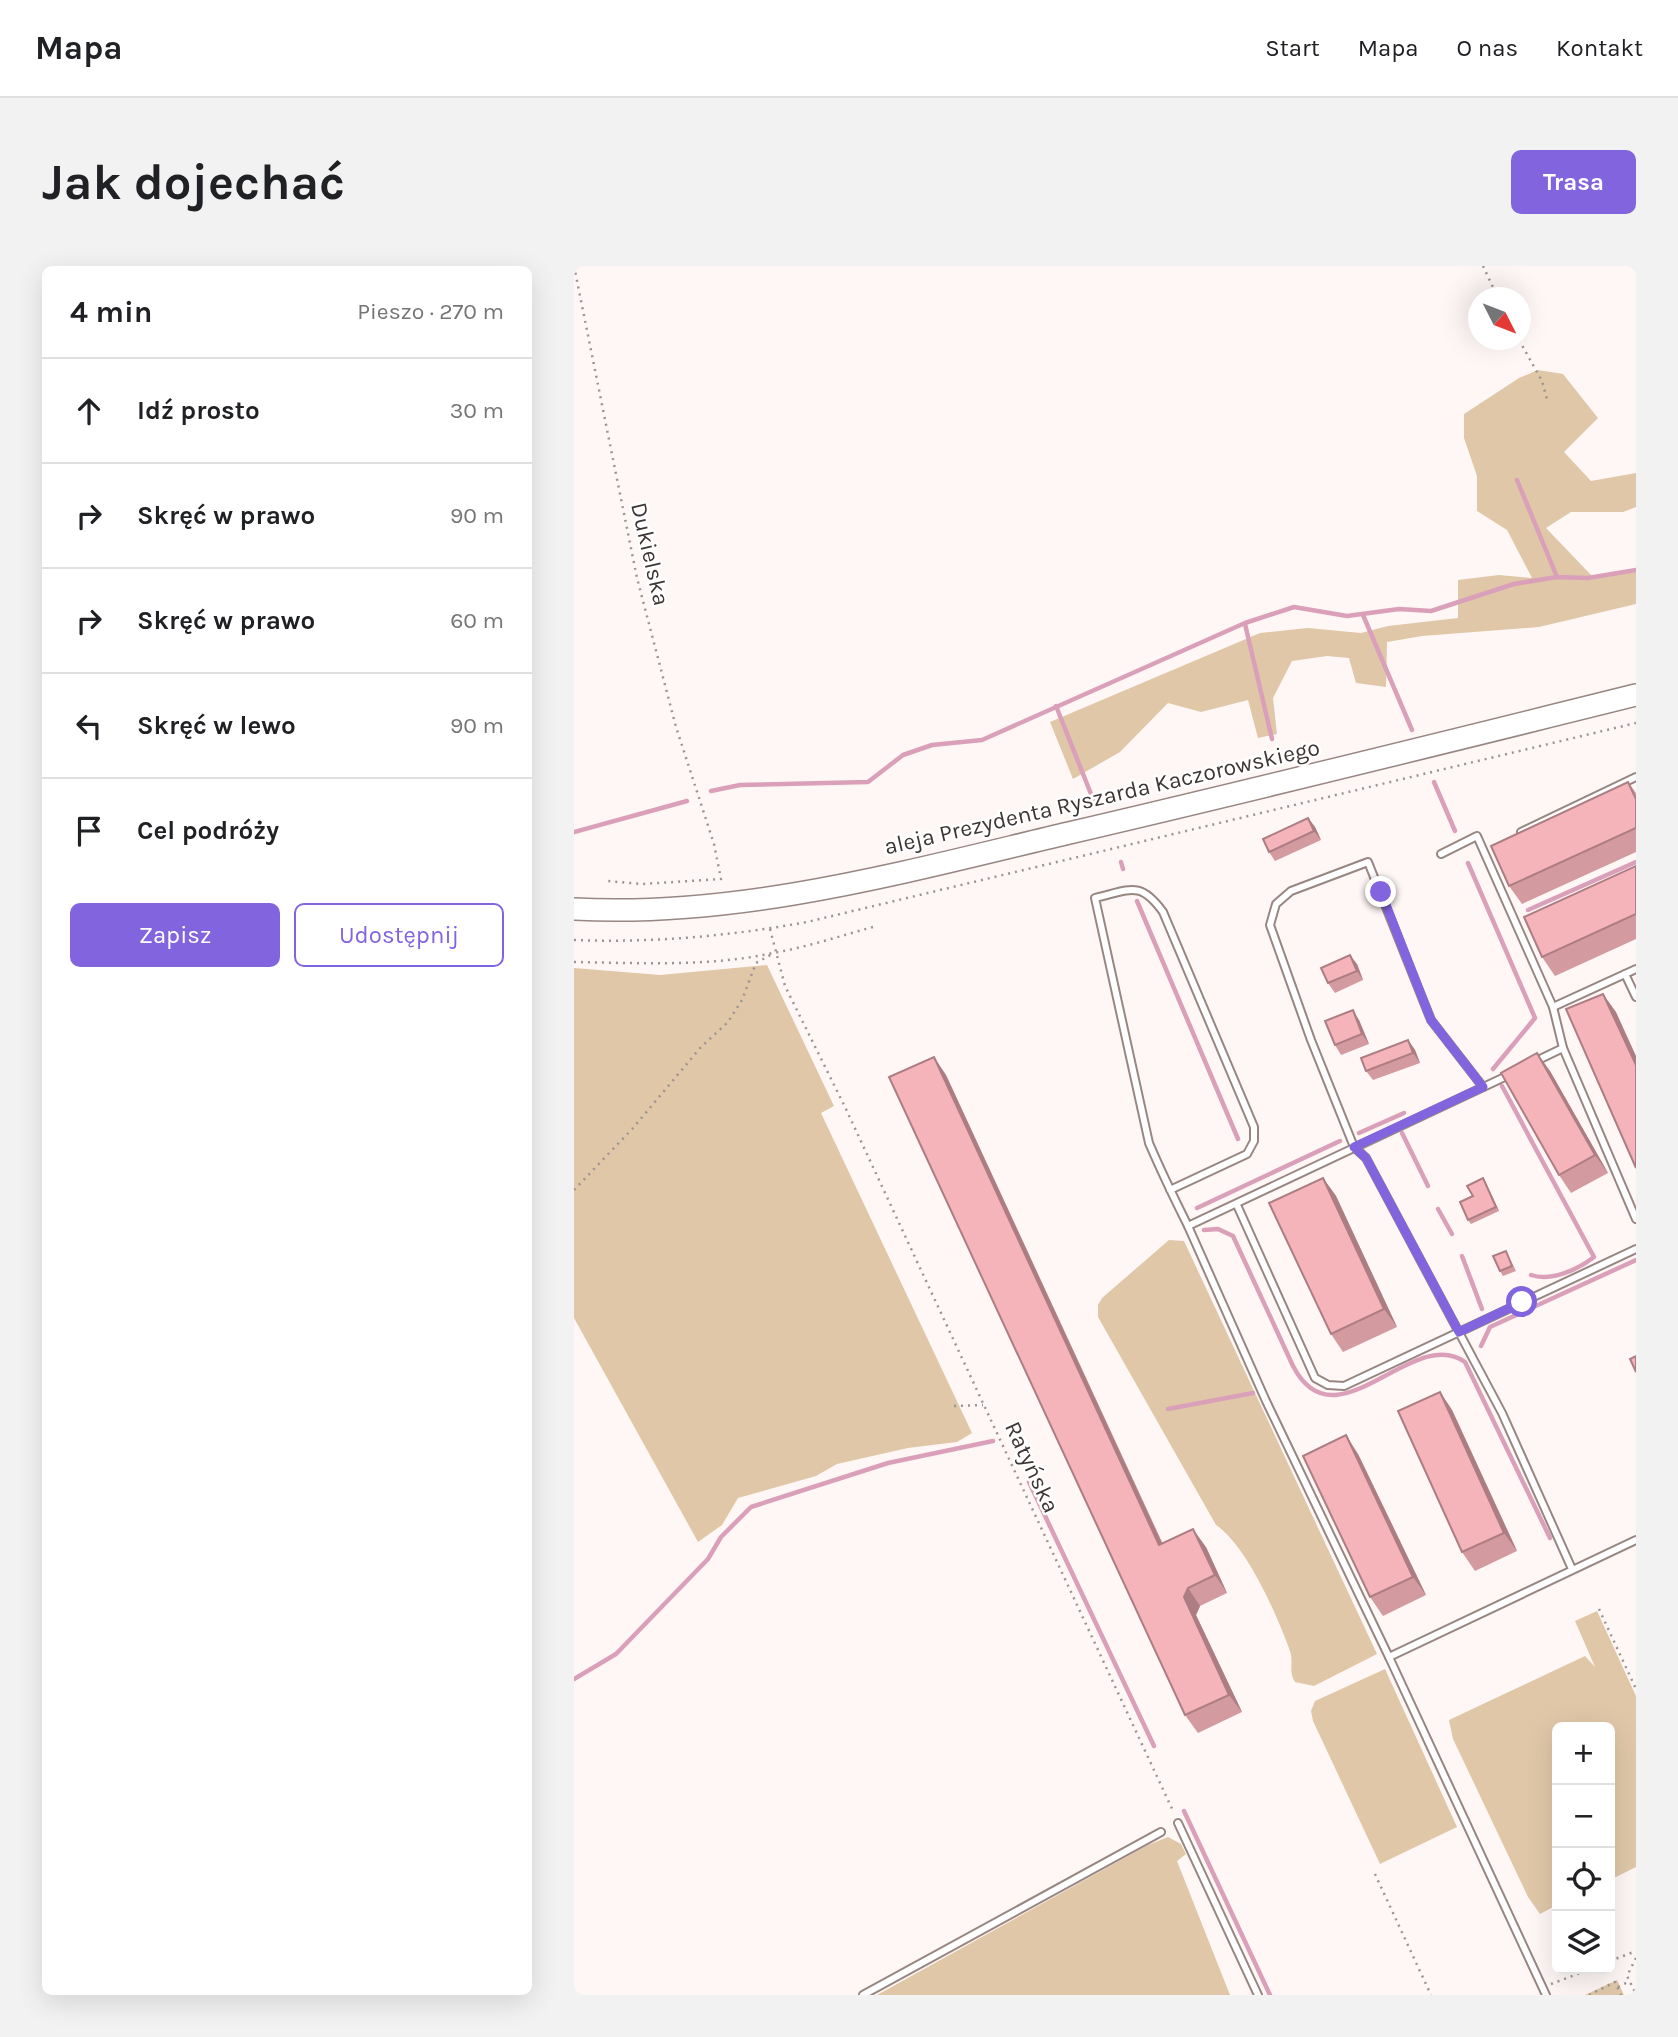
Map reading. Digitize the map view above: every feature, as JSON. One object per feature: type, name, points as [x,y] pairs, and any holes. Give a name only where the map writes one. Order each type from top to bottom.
[{"type":"main road","name":"aleja Prezydenta Ryszarda Kaczorowskiego","points":[[574,909],[707,905],[814,890],[1264,787],[1636,695]]},
{"type":"lane","points":[[1507,838],[1636,777]]},
{"type":"lane","points":[[1441,854],[1477,836],[1553,1007],[1563,1048],[1636,1219]]},
{"type":"lane","points":[[1483,849],[1495,844]]},
{"type":"lane","points":[[1483,1087],[1431,1020],[1368,862],[1291,891],[1276,904],[1270,925],[1311,1040],[1354,1147],[1366,1158],[1502,1413],[1572,1569]]},
{"type":"lane","points":[[1170,1190],[1247,1154],[1254,1141],[1254,1127],[1164,912],[1151,894],[1142,890],[1126,891],[1095,898],[1149,1143],[1170,1190],[1188,1226],[1266,1401],[1389,1657],[1544,1992]]},
{"type":"lane","points":[[1553,1007],[1636,968]]},
{"type":"lane","points":[[1625,974],[1636,998]]},
{"type":"lane","points":[[1529,1065],[1563,1048]]},
{"type":"lane","points":[[1188,1226],[1517,1070]]},
{"type":"lane","points":[[1237,1205],[1315,1378],[1328,1385],[1344,1386],[1636,1248]]},
{"type":"lane","points":[[1389,1657],[1636,1540]]},
{"type":"lane","points":[[1178,1823],[1258,1995]]},
{"type":"lane","points":[[863,1995],[1161,1832]]},
{"type":"path","name":"Dukielska","points":[[574,266],[637,578],[676,727],[714,844],[721,879],[642,884],[607,881]]},
{"type":"path","points":[[1483,266],[1493,287]]},
{"type":"path","points":[[1525,350],[1542,381],[1548,403]]},
{"type":"path","points":[[574,940],[673,939],[769,929],[943,891],[1001,874],[1636,723]]},
{"type":"path","points":[[574,962],[672,964],[774,953],[873,927]]},
{"type":"path","name":"Ratyńska","points":[[769,929],[785,986],[845,1107],[1178,1823]]},
{"type":"path","points":[[574,1190],[634,1128],[701,1047],[728,1022],[742,1000],[755,963],[774,953]]},
{"type":"path","points":[[954,1406],[983,1405]]},
{"type":"path","points":[[1599,1609],[1636,1689]]},
{"type":"path","points":[[1375,1874],[1431,1995]]},
{"type":"path","points":[[1615,1959],[1636,1951]]},
{"type":"path","points":[[1636,1958],[1627,1976],[1636,1994]]},
{"type":"path","points":[[1544,1992],[1581,1974]]},
{"type":"path","points":[[1618,1987],[1630,1981]]},
{"type":"path","points":[[1589,1995],[1615,1982],[1622,1995]]},
{"type":"shaded area","points":[[1538,370],[1563,374],[1598,418],[1564,452],[1591,481],[1636,473],[1636,507],[1623,512],[1571,512],[1546,528],[1593,577],[1636,571],[1636,604],[1539,627],[1422,636],[1387,642],[1386,687],[1356,683],[1349,658],[1327,656],[1292,661],[1273,698],[1277,734],[1258,738],[1248,700],[1201,712],[1168,703],[1120,752],[1073,779],[1050,722],[1260,633],[1308,628],[1361,633],[1388,626],[1458,618],[1458,580],[1499,575],[1532,578],[1507,530],[1477,511],[1477,476],[1464,438],[1464,414],[1519,378]]},
{"type":"shaded area","points":[[767,965],[834,1106],[821,1113],[972,1433],[957,1442],[908,1448],[837,1464],[816,1476],[738,1498],[722,1525],[698,1542],[574,1318],[574,968],[660,975]]},
{"type":"shaded area","points":[[1169,1240],[1184,1241],[1377,1654],[1314,1686],[1295,1682],[1290,1651],[1260,1582],[1239,1548],[1216,1525],[1098,1317],[1098,1305],[1102,1298]]},
{"type":"shaded area","points":[[1597,1611],[1636,1696],[1636,1867],[1615,1878],[1615,1722],[1552,1722],[1552,1908],[1540,1914],[1528,1897],[1453,1739],[1449,1720],[1585,1656],[1595,1667],[1575,1621]]},
{"type":"shaded area","points":[[1385,1669],[1457,1827],[1380,1864],[1313,1721],[1311,1711],[1315,1701]]},
{"type":"shaded area","points":[[1168,1837],[1181,1844],[1186,1854],[1177,1861],[1230,1995],[877,1995],[1148,1845]]},
{"type":"shaded area","points":[[1617,1980],[1624,1995],[1585,1995]]},
{"type":"building","points":[[1628,782],[1636,799],[1636,828],[1509,886],[1491,846]]},
{"type":"building","points":[[1308,818],[1314,831],[1269,852],[1263,839]]},
{"type":"building","points":[[1636,866],[1636,914],[1542,957],[1524,917]]},
{"type":"building","points":[[1350,955],[1357,971],[1328,983],[1321,968]]},
{"type":"building","points":[[1603,994],[1636,1065],[1636,1168],[1566,1009]]},
{"type":"building","points":[[1353,1010],[1362,1034],[1335,1045],[1325,1021]]},
{"type":"building","points":[[1408,1040],[1413,1053],[1366,1071],[1361,1058]]},
{"type":"building","points":[[1537,1053],[1595,1155],[1559,1175],[1501,1073]]},
{"type":"building","points":[[934,1057],[1159,1545],[1193,1529],[1215,1575],[1188,1588],[1184,1597],[1229,1695],[1185,1715],[889,1077]]},
{"type":"building","points":[[1323,1178],[1384,1309],[1331,1334],[1269,1203]]},
{"type":"building","points":[[1483,1178],[1496,1207],[1468,1220],[1460,1202],[1473,1196],[1467,1186]]},
{"type":"building","points":[[1506,1251],[1512,1266],[1500,1271],[1493,1256]]},
{"type":"building","points":[[1636,1356],[1636,1372],[1630,1359]]},
{"type":"building","points":[[1440,1392],[1504,1533],[1462,1552],[1398,1411]]},
{"type":"building","points":[[1346,1435],[1413,1577],[1370,1597],[1303,1456]]},
{"type":"waterway","points":[[1517,480],[1557,577]]},
{"type":"waterway","points":[[711,791],[740,785],[868,782],[903,755],[932,745],[982,740],[1245,623],[1294,607],[1347,616],[1399,609],[1431,611],[1514,584],[1557,577],[1588,578],[1636,570]]},
{"type":"waterway","points":[[1363,615],[1412,730]]},
{"type":"waterway","points":[[1245,624],[1272,739]]},
{"type":"waterway","points":[[1056,706],[1093,799]]},
{"type":"waterway","points":[[1434,782],[1455,831]]},
{"type":"waterway","points":[[574,832],[687,801]]},
{"type":"waterway","points":[[1121,862],[1123,869]]},
{"type":"waterway","points":[[1528,910],[1636,862]]},
{"type":"waterway","points":[[1468,863],[1535,1018],[1493,1069]]},
{"type":"waterway","points":[[1137,901],[1238,1139]]},
{"type":"waterway","points":[[1502,1086],[1594,1257],[1581,1266],[1556,1276],[1531,1275]]},
{"type":"waterway","points":[[1359,1133],[1404,1113]]},
{"type":"waterway","points":[[1402,1133],[1428,1186]]},
{"type":"waterway","points":[[1197,1208],[1340,1141]]},
{"type":"waterway","points":[[1438,1209],[1452,1234]]},
{"type":"waterway","points":[[1204,1230],[1218,1229],[1233,1236],[1293,1366],[1311,1388],[1331,1395],[1353,1391],[1422,1358],[1444,1355],[1465,1362],[1550,1538]]},
{"type":"waterway","points":[[1462,1256],[1482,1309]]},
{"type":"waterway","points":[[1481,1346],[1490,1327],[1636,1260]]},
{"type":"waterway","points":[[1168,1409],[1253,1393]]},
{"type":"waterway","points":[[574,1679],[616,1654],[708,1559],[721,1537],[751,1507],[888,1463],[993,1441]]},
{"type":"waterway","points":[[1029,1482],[1154,1746]]},
{"type":"waterway","points":[[1184,1811],[1270,1995]]},
{"type":"route","points":[[1381,892],[1431,1020],[1483,1087],[1354,1147],[1366,1158],[1459,1332],[1522,1302]]}]
